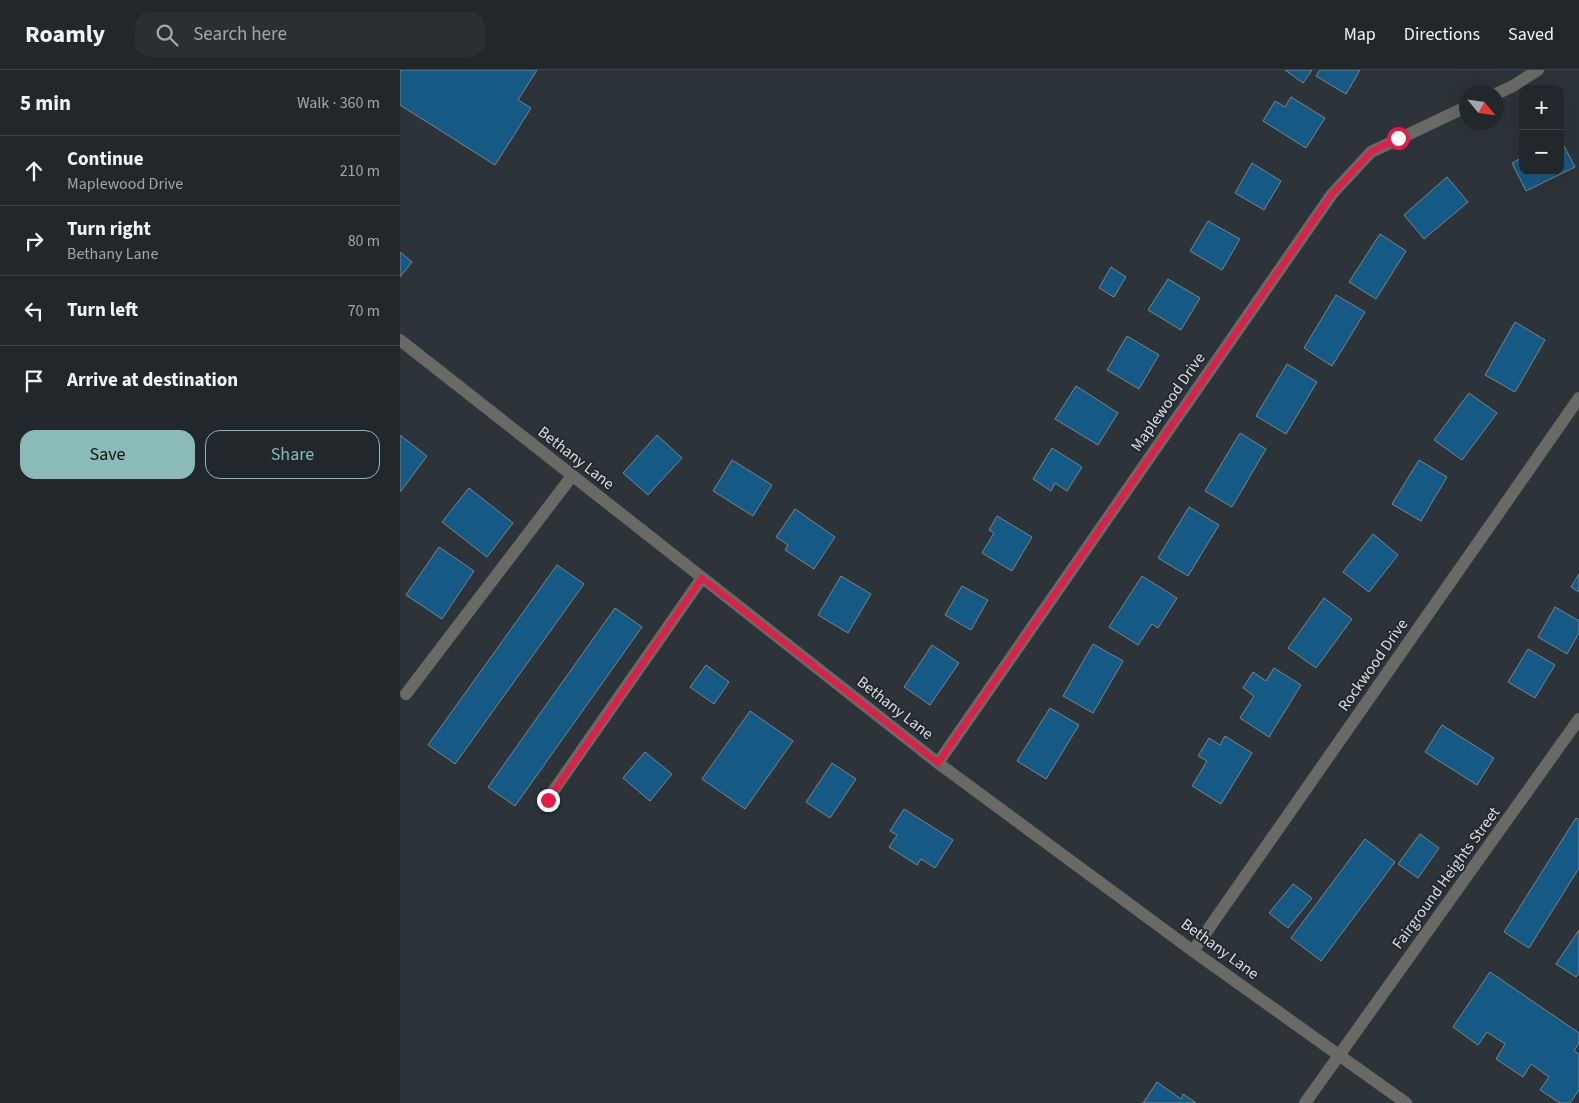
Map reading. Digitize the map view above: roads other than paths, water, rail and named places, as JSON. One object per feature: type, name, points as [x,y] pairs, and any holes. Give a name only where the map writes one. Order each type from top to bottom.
[{"type":"street","points":[[1504,90],[1538,70]]},
{"type":"street","name":"Maplewood Drive","points":[[938,763],[1332,194],[1371,152],[1459,110]]},
{"type":"street","name":"Bethany Lane","points":[[400,340],[938,763],[1406,1103]]},
{"type":"street","name":"Rockwood Drive","points":[[1193,950],[1579,398]]},
{"type":"street","points":[[406,694],[572,476]]},
{"type":"street","points":[[548,800],[702,578]]},
{"type":"street","name":"Fairground Heights Street","points":[[1306,1103],[1579,719]]}]
